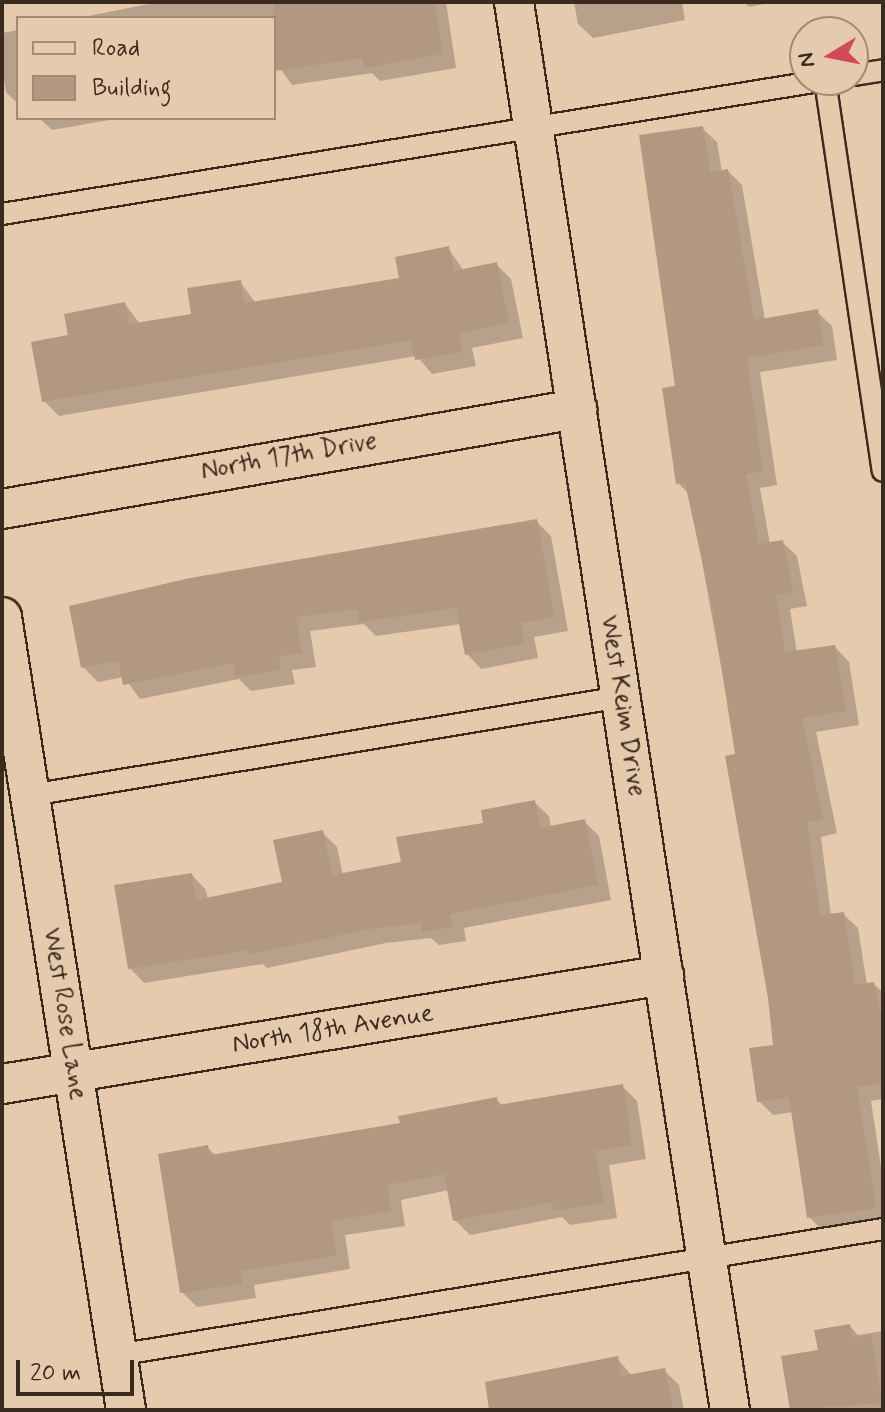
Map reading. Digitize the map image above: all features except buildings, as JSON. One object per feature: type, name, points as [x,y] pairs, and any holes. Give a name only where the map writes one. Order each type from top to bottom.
[{"type":"street","name":"West Keim Drive","points":[[514,2],[730,1410]]},
{"type":"street","name":"North 17th Drive","points":[[2,509],[577,409]]},
{"type":"street","name":"West Rose Lane","points":[[2,617],[126,1410]]},
{"type":"street","name":"North 18th Avenue","points":[[2,1084],[664,975]]},
{"type":"lane","points":[[2,214],[789,86]]},
{"type":"lane","points":[[828,96],[883,471]]},
{"type":"lane","points":[[31,795],[621,697]]},
{"type":"lane","points":[[117,1355],[883,1229]]}]
